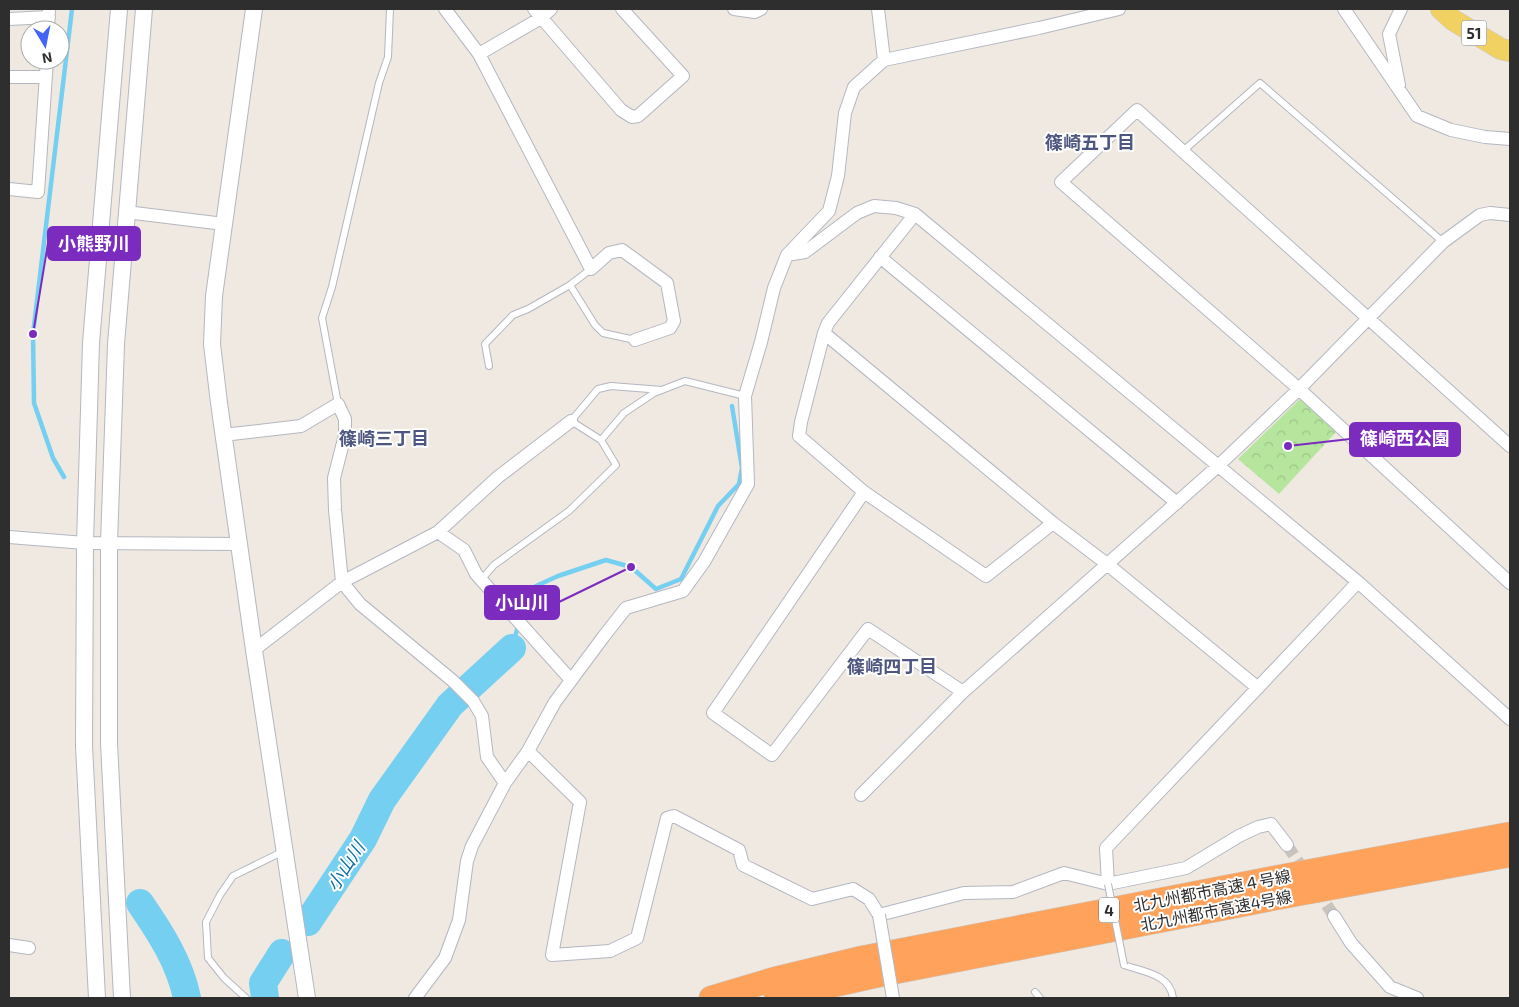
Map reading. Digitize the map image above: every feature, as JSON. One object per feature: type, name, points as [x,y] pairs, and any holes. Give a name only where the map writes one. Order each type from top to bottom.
[{"type":"highway","name":"北九州都市高速４号線","points":[[711,998],[775,979],[862,958],[1510,834]]},
{"type":"highway","name":"北九州都市高速4号線","points":[[776,998],[908,970],[1510,855]]},
{"type":"main road","name":"51","points":[[1441,9],[1453,20],[1501,49],[1510,51]]},
{"type":"street","points":[[97,998],[84,746],[85,543],[91,343],[119,9]]},
{"type":"street","points":[[122,998],[109,743],[109,543],[116,344],[144,9]]},
{"type":"street","points":[[254,9],[214,296],[212,344],[254,650],[307,998]]},
{"type":"street","points":[[445,9],[479,54],[591,269],[609,253],[622,250],[667,283],[674,321],[670,328],[636,340]]},
{"type":"street","points":[[479,54],[537,13],[551,9]]},
{"type":"street","points":[[537,13],[621,110],[632,117],[638,116],[683,76],[622,9]]},
{"type":"street","points":[[734,9],[755,12],[761,9]]},
{"type":"street","points":[[878,9],[884,60]]},
{"type":"street","points":[[415,998],[445,958],[458,920],[466,861],[472,846],[505,783],[528,751],[555,702],[626,608],[683,591],[704,562],[748,484],[745,396],[774,288],[788,255],[829,211],[838,176],[845,113],[854,87],[884,60],[1039,28],[1119,9]]},
{"type":"street","points":[[1344,9],[1417,116],[1451,130],[1485,137],[1510,139]]},
{"type":"street","points":[[1400,90],[1389,34],[1401,9]]},
{"type":"street","points":[[9,19],[49,13]]},
{"type":"street","points":[[9,189],[38,192],[46,70]]},
{"type":"street","points":[[9,77],[46,77]]},
{"type":"street","points":[[1510,446],[1137,110],[1061,182],[1299,388],[1510,583]]},
{"type":"street","points":[[788,255],[805,252],[857,213],[874,206],[896,208],[915,214],[1358,582],[1510,719]]},
{"type":"street","points":[[126,212],[224,224]]},
{"type":"street","points":[[861,794],[963,692],[1218,466],[1299,388],[1443,242],[1480,215],[1490,213],[1510,216]]},
{"type":"street","points":[[915,214],[828,323],[800,422],[798,436],[864,492],[986,576],[1053,523]]},
{"type":"street","points":[[880,258],[1177,503]]},
{"type":"street","points":[[824,333],[1053,523],[1107,564],[1258,688]]},
{"type":"street","points":[[223,435],[301,426],[338,404],[345,418],[345,435],[334,478],[342,582],[360,604],[453,681],[473,701],[482,716],[487,757],[505,783]]},
{"type":"street","points":[[254,650],[342,582],[438,532],[498,477],[571,422]]},
{"type":"street","points":[[864,492],[714,713],[772,755],[868,629],[963,692]]},
{"type":"street","points":[[438,532],[464,550],[476,574],[571,680]]},
{"type":"street","points":[[9,537],[85,543],[239,544]]},
{"type":"street","points":[[1108,884],[1106,848],[1358,582]]},
{"type":"street","points":[[528,751],[580,802],[552,955],[610,951],[637,938],[667,818],[674,816],[739,850],[744,865],[812,899],[853,889],[869,899],[879,915],[893,998]]},
{"type":"street","points":[[879,915],[964,893],[1013,892],[1064,873],[1108,884],[1186,868],[1239,836],[1258,827],[1271,824],[1288,845]]},
{"type":"street","points":[[1334,916],[1351,943],[1390,987],[1417,998]]},
{"type":"street","points":[[9,945],[29,948]]},
{"type":"lane","points":[[338,404],[322,318],[332,287],[379,83],[388,57],[390,9]]},
{"type":"lane","points":[[1182,152],[1260,83],[1443,242]]},
{"type":"lane","points":[[489,366],[485,344],[513,315],[528,310],[570,285],[591,269]]},
{"type":"lane","points":[[570,285],[594,325],[603,333],[636,340]]},
{"type":"lane","points":[[601,440],[624,413],[654,393],[685,381],[745,396]]},
{"type":"lane","points":[[481,580],[494,565],[569,512],[616,465],[601,440],[571,422],[598,388],[611,386],[662,390]]},
{"type":"lane","points":[[246,998],[224,978],[208,958],[206,922],[220,895],[234,876],[285,851]]},
{"type":"lane","points":[[1108,884],[1124,965],[1164,979],[1172,989],[1173,998]]},
{"type":"green space","points":[[1300,399],[1336,432],[1279,494],[1238,459]]},
{"type":"waterway","points":[[64,477],[53,458],[34,403],[33,334],[72,9]]},
{"type":"waterway","name":"小山川","points":[[512,648],[524,604],[536,586],[558,576],[606,560],[631,567],[656,589],[681,579],[718,506],[739,484],[742,468],[732,406]]},
{"type":"waterway","name":"小山川","points":[[308,922],[363,839],[382,800],[450,705],[512,648]]},
{"type":"waterway","points":[[140,903],[162,937],[180,972],[187,998]]},
{"type":"waterway","name":"小山川","points":[[265,998],[263,983],[282,953]]},
{"type":"tunnel","points":[[1287,845],[1334,916]]},
{"type":"place","name":"小熊野川","points":[[33,334]]},
{"type":"place","name":"篠崎西公園","points":[[1288,446]]},
{"type":"place","name":"小山川","points":[[631,567]]},
{"type":"district","name":"篠崎五丁目","points":[[1090,142]]},
{"type":"district","name":"篠崎三丁目","points":[[384,438]]},
{"type":"district","name":"篠崎四丁目","points":[[892,666]]}]
